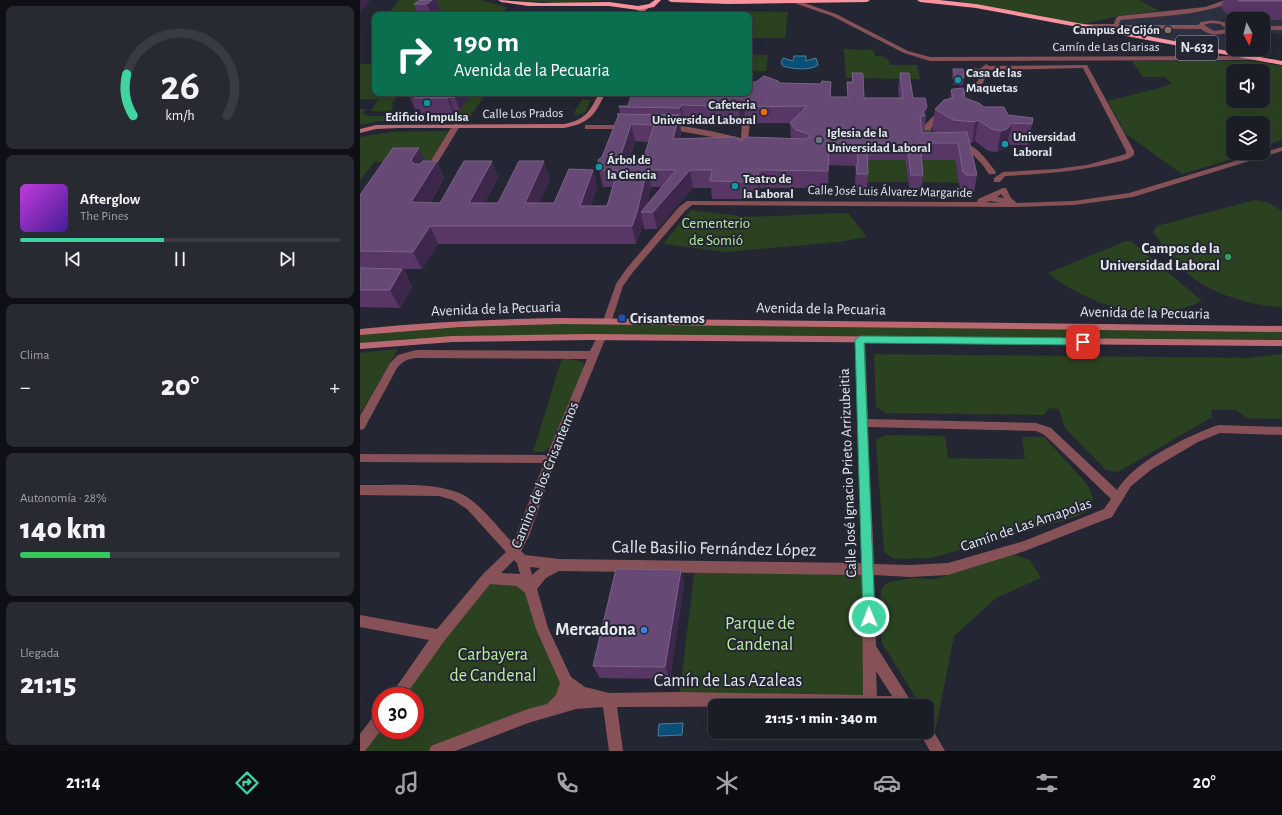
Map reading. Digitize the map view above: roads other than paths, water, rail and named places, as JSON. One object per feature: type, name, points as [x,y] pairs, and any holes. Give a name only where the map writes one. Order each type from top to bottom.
[{"type":"highway","points":[[501,0],[520,4],[546,5],[625,4],[637,8],[653,4],[867,0]]},
{"type":"highway","points":[[589,4],[616,0]]},
{"type":"highway","points":[[671,0],[728,2]]},
{"type":"highway","name":"N-632","points":[[920,0],[962,4],[1282,63]]},
{"type":"street","points":[[1134,36],[1116,23],[1119,18],[1205,9],[1219,6],[1229,0]]},
{"type":"street","name":"Camín de Las Clarisas","points":[[792,1],[834,15],[900,49],[917,56],[939,60],[1252,58]]},
{"type":"street","points":[[638,12],[653,4]]},
{"type":"street","points":[[1202,27],[1201,25],[1203,23],[1210,21],[1226,26]]},
{"type":"street","points":[[1085,26],[1202,27],[1212,33],[1219,34],[1226,32]]},
{"type":"street","points":[[1270,28],[1282,28]]},
{"type":"street","points":[[971,60],[978,84]]},
{"type":"street","points":[[929,133],[939,114],[954,99],[981,82],[986,68],[984,60]]},
{"type":"street","points":[[974,69],[983,71],[986,68],[1085,66],[1130,151],[1130,155],[1103,164],[1056,172],[1007,173],[1003,174],[997,180]]},
{"type":"street","name":"Calle Los Prados","points":[[360,131],[376,127],[391,126],[564,126],[580,123],[589,118],[601,96]]},
{"type":"street","points":[[742,154],[746,123]]},
{"type":"street","points":[[425,178],[456,126]]},
{"type":"street","points":[[588,127],[637,127]]},
{"type":"street","points":[[661,127],[680,128],[767,145]]},
{"type":"street","points":[[949,145],[968,146],[985,162],[992,172]]},
{"type":"street","name":"Calle José Luis Álvarez Margaride","points":[[608,321],[619,286],[630,270],[682,209],[690,203],[1016,205],[1074,203],[1130,195],[1282,149]]},
{"type":"street","points":[[990,198],[1003,190],[1008,199],[1016,205]]},
{"type":"street","name":"Calle José Luis Álvarez Margaride","points":[[980,205],[981,201],[990,198],[1016,205]]},
{"type":"street","name":"Avenida de la Pecuaria","points":[[360,332],[458,324],[608,321],[1282,329]]},
{"type":"street","name":"Avenida de la Pecuaria","points":[[360,346],[453,339],[601,337],[1282,343]]},
{"type":"street","name":"Camino de los Crisantemos","points":[[403,687],[440,636],[487,578],[518,556],[523,536],[551,459],[601,337]]},
{"type":"street","name":"Calle José Ignacio Prieto Arrizubeitia","points":[[860,340],[868,569],[870,699]]},
{"type":"street","points":[[360,426],[387,376],[397,361],[405,356],[416,354],[594,355]]},
{"type":"street","points":[[863,423],[1036,427],[1047,431],[1118,498]]},
{"type":"street","name":"Camín de Las Amapolas","points":[[868,569],[910,571],[948,569],[1025,546],[1108,513],[1127,483],[1148,466],[1194,439],[1218,429],[1282,431]]},
{"type":"street","points":[[360,458],[551,459]]},
{"type":"street","points":[[360,490],[439,491],[456,496],[471,506],[518,556],[542,629],[576,702]]},
{"type":"street","name":"Calle Basilio Fernández López","points":[[518,556],[559,565],[868,569]]},
{"type":"street","name":"Calle Basilio Fernández López","points":[[530,589],[534,579],[548,569],[559,565]]},
{"type":"street","points":[[487,578],[520,580],[530,589]]},
{"type":"street","points":[[360,621],[440,636]]},
{"type":"street","points":[[869,648],[903,699]]},
{"type":"street","points":[[566,682],[582,693],[609,700],[616,751]]},
{"type":"street","name":"Camín de Las Azaleas","points":[[549,710],[560,703],[566,694],[566,682]]},
{"type":"street","name":"Camín de Las Azaleas","points":[[436,751],[528,716],[576,702],[609,700],[708,699]]},
{"type":"street","points":[[363,745],[372,732]]},
{"type":"street","points":[[930,739],[938,751]]},
{"type":"water","points":[[794,56],[806,56],[806,61],[816,58],[818,65],[806,69],[796,69],[783,66],[781,63],[783,58],[793,61]]},
{"type":"water","points":[[683,723],[682,735],[658,736],[659,724]]},
{"type":"tunnel","points":[[927,128],[928,133]]},
{"type":"place","name":"Campus de Gijón","points":[[1168,30]]},
{"type":"place","name":"Casa de las Maquetas","points":[[958,80]]},
{"type":"place","name":"Edificio Impulsa","points":[[427,103]]},
{"type":"place","name":"Cafeteria Universidad Laboral","points":[[764,112]]},
{"type":"place","name":"Iglesia de la Universidad Laboral","points":[[819,140]]},
{"type":"place","name":"Universidad Laboral","points":[[1005,144]]},
{"type":"place","name":"Árbol de la Ciencia","points":[[599,167]]},
{"type":"place","name":"Teatro de la Laboral","points":[[735,186]]},
{"type":"place","name":"Campos de la Universidad Laboral","points":[[1228,257]]},
{"type":"place","name":"Crisantemos","points":[[622,318]]},
{"type":"place","name":"Mercadona","points":[[644,630]]},
{"type":"park label","name":"Cementerio de Somió","points":[[716,232]]},
{"type":"park label","name":"Parque de Candenal","points":[[760,634]]},
{"type":"park label","name":"Carbayera de Candenal","points":[[493,665]]}]
